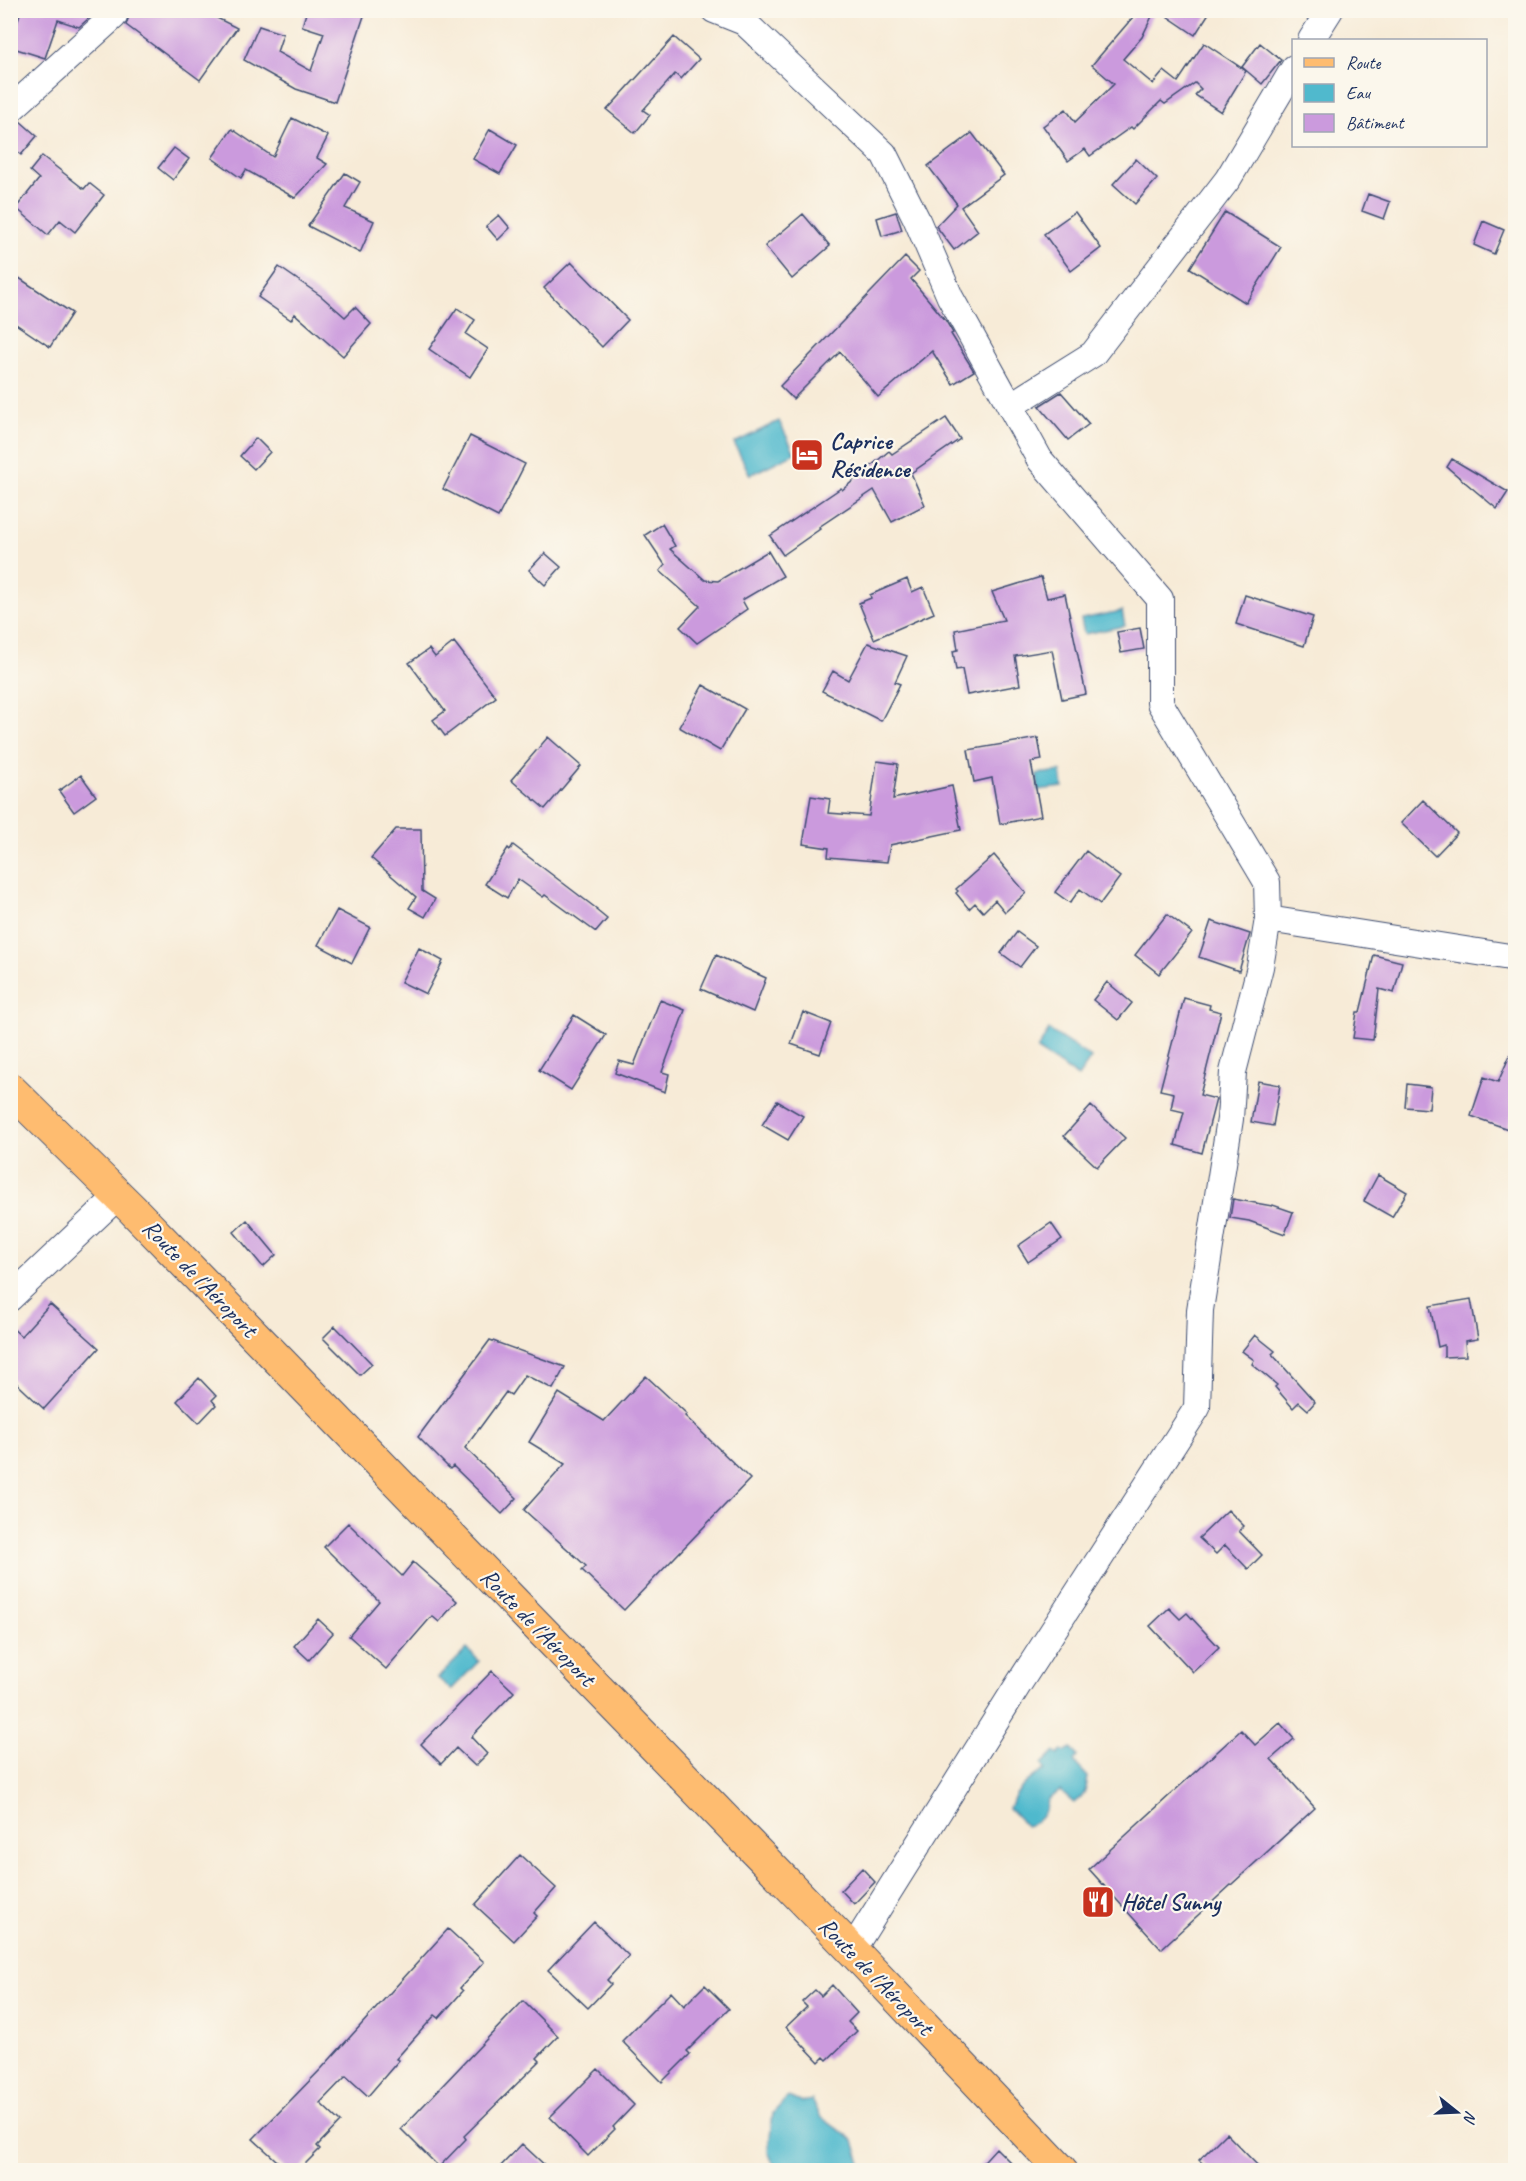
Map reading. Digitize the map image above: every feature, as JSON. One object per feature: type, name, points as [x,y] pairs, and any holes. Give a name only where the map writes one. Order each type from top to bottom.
[{"type":"main road","name":"Route de l'Aéroport","points":[[10,1089],[118,1195],[852,1950],[1060,2170]]},
{"type":"street","points":[[10,110],[114,16],[116,10]]},
{"type":"street","points":[[714,10],[744,22],[884,154],[916,218],[950,297],[1040,460],[1160,598],[1160,703],[1267,882],[1268,919],[1260,967],[1233,1072],[1230,1119],[1200,1310],[1197,1408],[1018,1685],[852,1950]]},
{"type":"street","points":[[1312,39],[1330,10]]},
{"type":"street","points":[[1010,406],[1093,354],[1228,179],[1292,70]]},
{"type":"street","points":[[1268,919],[1515,958]]},
{"type":"street","points":[[10,1298],[118,1195]]},
{"type":"water","points":[[779,421],[795,453],[750,475],[734,443]]},
{"type":"water","points":[[1122,611],[1125,626],[1084,634],[1081,619]]},
{"type":"water","points":[[1061,771],[1063,787],[1038,790],[1037,774]]},
{"type":"water","points":[[1049,1030],[1091,1058],[1078,1077],[1037,1050]]},
{"type":"water","points":[[467,1649],[479,1661],[451,1690],[438,1678]]},
{"type":"water","points":[[1071,1748],[1077,1756],[1074,1762],[1088,1777],[1083,1796],[1074,1803],[1060,1791],[1048,1800],[1046,1810],[1041,1817],[1035,1823],[1026,1826],[1009,1808],[1015,1796],[1028,1781],[1045,1770],[1042,1764],[1054,1752],[1058,1755],[1062,1750],[1064,1752]]},
{"type":"water","points":[[788,2097],[801,2102],[812,2100],[821,2117],[854,2141],[863,2170],[777,2170],[768,2152],[773,2113]]},
{"type":"building","points":[[21,10],[98,10],[79,27],[58,20],[45,58],[10,47]]},
{"type":"building","points":[[131,10],[201,10],[237,28],[200,80],[126,25]]},
{"type":"building","points":[[307,10],[366,10],[335,102],[296,89],[244,60],[259,26],[283,34],[277,52],[311,71],[324,33],[302,26]]},
{"type":"building","points":[[1139,10],[1155,10],[1142,37],[1123,59],[1153,84],[1164,71],[1178,82],[1204,43],[1246,71],[1221,112],[1195,95],[1201,89],[1195,83],[1165,104],[1161,101],[1133,129],[1131,127],[1090,156],[1085,149],[1068,161],[1043,126],[1066,109],[1075,122],[1114,84],[1092,65]]},
{"type":"building","points":[[1158,10],[1211,10],[1195,35]]},
{"type":"building","points":[[674,37],[699,59],[681,79],[675,74],[643,110],[650,115],[635,133],[607,110]]},
{"type":"building","points":[[1260,43],[1281,60],[1262,84],[1242,67]]},
{"type":"building","points":[[292,118],[328,136],[317,158],[327,164],[295,198],[246,170],[241,178],[212,158],[232,129],[273,157]]},
{"type":"building","points":[[20,121],[37,136],[21,155],[10,146],[10,125]]},
{"type":"building","points":[[490,129],[517,145],[500,174],[473,159]]},
{"type":"building","points":[[972,133],[1004,175],[961,207],[978,231],[954,250],[936,226],[957,204],[928,166]]},
{"type":"building","points":[[174,148],[189,159],[173,180],[158,168]]},
{"type":"building","points":[[42,156],[84,189],[89,183],[104,195],[75,232],[60,220],[48,235],[16,208],[39,179],[30,171]]},
{"type":"building","points":[[1136,159],[1157,179],[1135,204],[1113,184]]},
{"type":"building","points":[[345,173],[360,182],[345,208],[374,221],[360,253],[308,226]]},
{"type":"building","points":[[1368,194],[1390,202],[1384,219],[1362,211]]},
{"type":"building","points":[[896,212],[902,230],[882,236],[877,218]]},
{"type":"building","points":[[1075,212],[1101,248],[1071,271],[1044,234]]},
{"type":"building","points":[[1225,212],[1281,247],[1246,303],[1190,268]]},
{"type":"building","points":[[803,214],[830,246],[792,279],[765,246]]},
{"type":"building","points":[[499,215],[510,228],[498,240],[486,226]]},
{"type":"building","points":[[1483,221],[1504,230],[1494,254],[1474,245]]},
{"type":"building","points":[[905,257],[919,271],[911,279],[946,321],[953,333],[951,334],[974,371],[953,384],[932,351],[878,397],[840,352],[793,399],[780,386]]},
{"type":"building","points":[[571,262],[628,320],[602,347],[544,288]]},
{"type":"building","points":[[279,267],[321,296],[345,317],[355,307],[371,324],[343,356],[295,314],[291,320],[258,297]]},
{"type":"building","points":[[10,272],[72,313],[50,347],[10,320]]},
{"type":"building","points":[[457,308],[475,320],[466,334],[488,349],[470,377],[429,349]]},
{"type":"building","points":[[1061,392],[1089,424],[1068,440],[1039,406]]},
{"type":"building","points":[[946,418],[960,439],[911,473],[925,505],[892,522],[874,490],[819,527],[820,529],[783,555],[770,536],[841,488],[842,490],[889,451],[892,454]]},
{"type":"building","points":[[470,436],[525,464],[498,517],[443,489]]},
{"type":"building","points":[[256,438],[270,452],[254,469],[240,456]]},
{"type":"building","points":[[1452,459],[1508,492],[1497,509],[1447,467]]},
{"type":"building","points":[[662,524],[675,546],[670,549],[705,580],[718,581],[768,551],[783,576],[742,600],[747,609],[697,643],[680,627],[700,606],[660,571],[665,565],[645,535]]},
{"type":"building","points":[[545,553],[561,567],[545,585],[529,570]]},
{"type":"building","points":[[1041,577],[1047,598],[1065,594],[1086,694],[1062,699],[1052,650],[1015,656],[1020,685],[967,695],[962,669],[956,670],[953,651],[958,650],[955,630],[1004,620],[992,592]]},
{"type":"building","points":[[907,579],[912,592],[923,587],[934,613],[874,639],[859,603],[871,598],[870,595]]},
{"type":"building","points":[[1245,595],[1313,617],[1304,646],[1236,624]]},
{"type":"building","points":[[1140,628],[1144,649],[1121,653],[1117,632]]},
{"type":"building","points":[[454,642],[496,697],[445,736],[433,720],[445,711],[409,663],[429,649],[435,657]]},
{"type":"building","points":[[868,643],[907,656],[895,682],[900,684],[881,721],[822,691],[833,671],[848,680]]},
{"type":"building","points":[[703,685],[745,709],[720,751],[679,727]]},
{"type":"building","points":[[548,737],[581,766],[545,809],[511,780]]},
{"type":"building","points":[[1038,738],[1042,760],[1031,762],[1041,816],[1000,824],[992,778],[974,782],[968,750]]},
{"type":"building","points":[[877,761],[898,764],[893,799],[952,786],[961,830],[890,845],[887,862],[828,857],[829,848],[803,844],[811,796],[830,799],[828,813],[869,816]]},
{"type":"building","points":[[81,775],[96,796],[74,812],[59,791]]},
{"type":"building","points":[[1423,800],[1457,833],[1435,856],[1401,823]]},
{"type":"building","points":[[396,829],[421,829],[422,891],[435,899],[425,917],[409,908],[416,897],[371,858]]},
{"type":"building","points":[[513,845],[607,919],[596,932],[545,895],[543,897],[518,879],[507,898],[485,884],[508,848],[510,850]]},
{"type":"building","points":[[1086,851],[1120,877],[1100,904],[1080,889],[1070,903],[1055,892]]},
{"type":"building","points":[[994,855],[1026,893],[1005,912],[995,900],[983,912],[975,903],[969,909],[956,893],[958,891],[956,889]]},
{"type":"building","points":[[337,910],[370,927],[352,963],[318,945]]},
{"type":"building","points":[[1167,914],[1192,933],[1159,974],[1135,955]]},
{"type":"building","points":[[1211,921],[1250,934],[1239,971],[1199,957]]},
{"type":"building","points":[[1017,932],[1036,946],[1020,967],[1001,953]]},
{"type":"building","points":[[419,948],[443,961],[426,994],[401,982]]},
{"type":"building","points":[[716,955],[766,978],[753,1012],[701,989]]},
{"type":"building","points":[[1374,955],[1402,962],[1394,993],[1379,989],[1373,1040],[1353,1038],[1357,1012],[1360,1012]]},
{"type":"building","points":[[1107,982],[1132,1003],[1118,1020],[1093,1000]]},
{"type":"building","points":[[1184,998],[1210,1005],[1209,1009],[1221,1012],[1200,1095],[1216,1099],[1202,1153],[1175,1145],[1184,1112],[1171,1109],[1174,1093],[1160,1090]]},
{"type":"building","points":[[660,1000],[685,1010],[662,1072],[669,1074],[665,1092],[615,1073],[619,1061],[634,1065]]},
{"type":"building","points":[[803,1012],[831,1023],[820,1054],[791,1044]]},
{"type":"building","points":[[574,1015],[606,1035],[571,1090],[539,1070]]},
{"type":"building","points":[[1515,1044],[1515,1106],[1508,1129],[1471,1116],[1484,1077],[1498,1082]]},
{"type":"building","points":[[1258,1081],[1280,1085],[1273,1126],[1251,1122]]},
{"type":"building","points":[[1407,1084],[1431,1087],[1429,1109],[1405,1107]]},
{"type":"building","points":[[777,1101],[803,1116],[788,1140],[762,1125]]},
{"type":"building","points":[[1091,1106],[1125,1138],[1097,1167],[1064,1136]]},
{"type":"building","points":[[1378,1175],[1407,1192],[1392,1217],[1364,1201]]},
{"type":"building","points":[[1233,1199],[1273,1205],[1293,1212],[1285,1234],[1249,1221],[1230,1218]]},
{"type":"building","points":[[247,1220],[276,1255],[263,1267],[234,1232]]},
{"type":"building","points":[[1051,1223],[1062,1239],[1028,1262],[1018,1246]]},
{"type":"building","points":[[1471,1299],[1478,1339],[1465,1341],[1466,1356],[1444,1357],[1444,1345],[1438,1347],[1430,1306]]},
{"type":"building","points":[[50,1304],[99,1348],[44,1409],[10,1377],[10,1326],[21,1336]]},
{"type":"building","points":[[335,1326],[372,1364],[360,1375],[323,1338]]},
{"type":"building","points":[[1255,1335],[1275,1351],[1272,1354],[1315,1402],[1308,1410],[1299,1402],[1293,1408],[1275,1387],[1277,1385],[1252,1364],[1254,1360],[1242,1351]]},
{"type":"building","points":[[490,1340],[565,1367],[553,1389],[525,1375],[511,1395],[506,1392],[465,1448],[517,1498],[502,1514],[453,1466],[450,1469],[418,1437]]},
{"type":"building","points":[[646,1376],[687,1414],[685,1416],[750,1479],[624,1610],[582,1570],[586,1566],[524,1510],[565,1464],[529,1442],[559,1393],[604,1421]]},
{"type":"building","points":[[199,1378],[216,1396],[212,1400],[216,1405],[199,1423],[177,1401]]},
{"type":"building","points":[[1228,1510],[1244,1526],[1239,1531],[1262,1555],[1248,1569],[1225,1545],[1216,1554],[1199,1538]]},
{"type":"building","points":[[348,1523],[402,1576],[413,1562],[457,1601],[439,1622],[432,1616],[386,1669],[349,1636],[379,1601],[324,1547]]},
{"type":"building","points":[[1169,1608],[1180,1619],[1187,1613],[1219,1647],[1193,1672],[1150,1626]]},
{"type":"building","points":[[318,1619],[333,1633],[309,1660],[294,1646]]},
{"type":"building","points":[[492,1671],[514,1692],[471,1737],[487,1754],[475,1766],[456,1748],[441,1764],[421,1744]]},
{"type":"building","points":[[1280,1723],[1294,1739],[1271,1759],[1315,1808],[1161,1949],[1089,1869],[1241,1730],[1255,1745]]},
{"type":"building","points":[[520,1855],[556,1888],[534,1913],[537,1916],[514,1941],[475,1905]]},
{"type":"building","points":[[862,1868],[875,1882],[854,1904],[841,1890]]},
{"type":"building","points":[[594,1922],[629,1956],[607,1980],[611,1984],[588,2008],[548,1970]]},
{"type":"building","points":[[448,1929],[484,1962],[460,1988],[463,1991],[439,2018],[435,2015],[396,2059],[399,2060],[368,2096],[346,2076],[320,2103],[340,2122],[317,2146],[320,2149],[299,2170],[287,2170],[253,2139],[322,2068]]},
{"type":"building","points":[[705,1985],[729,2009],[687,2051],[690,2054],[662,2082],[622,2041],[671,1992],[684,2006]]},
{"type":"building","points":[[832,1985],[857,2013],[848,2022],[857,2031],[827,2060],[824,2057],[819,2062],[786,2027],[807,2007],[802,2002],[815,1990],[821,1996]]},
{"type":"building","points":[[523,2001],[558,2036],[537,2058],[540,2061],[464,2136],[466,2139],[439,2167],[401,2129]]},
{"type":"building","points":[[598,2069],[634,2105],[613,2127],[615,2129],[588,2156],[550,2117]]},
{"type":"building","points":[[1226,2133],[1262,2170],[1209,2170],[1199,2160]]},
{"type":"building","points":[[522,2144],[550,2170],[497,2170]]},
{"type":"building","points":[[996,2148],[1018,2170],[976,2170]]},
{"type":"place","name":"Caprice Résidence","points":[[807,455]]},
{"type":"place","name":"Hôtel Sunny","points":[[1098,1902]]}]
